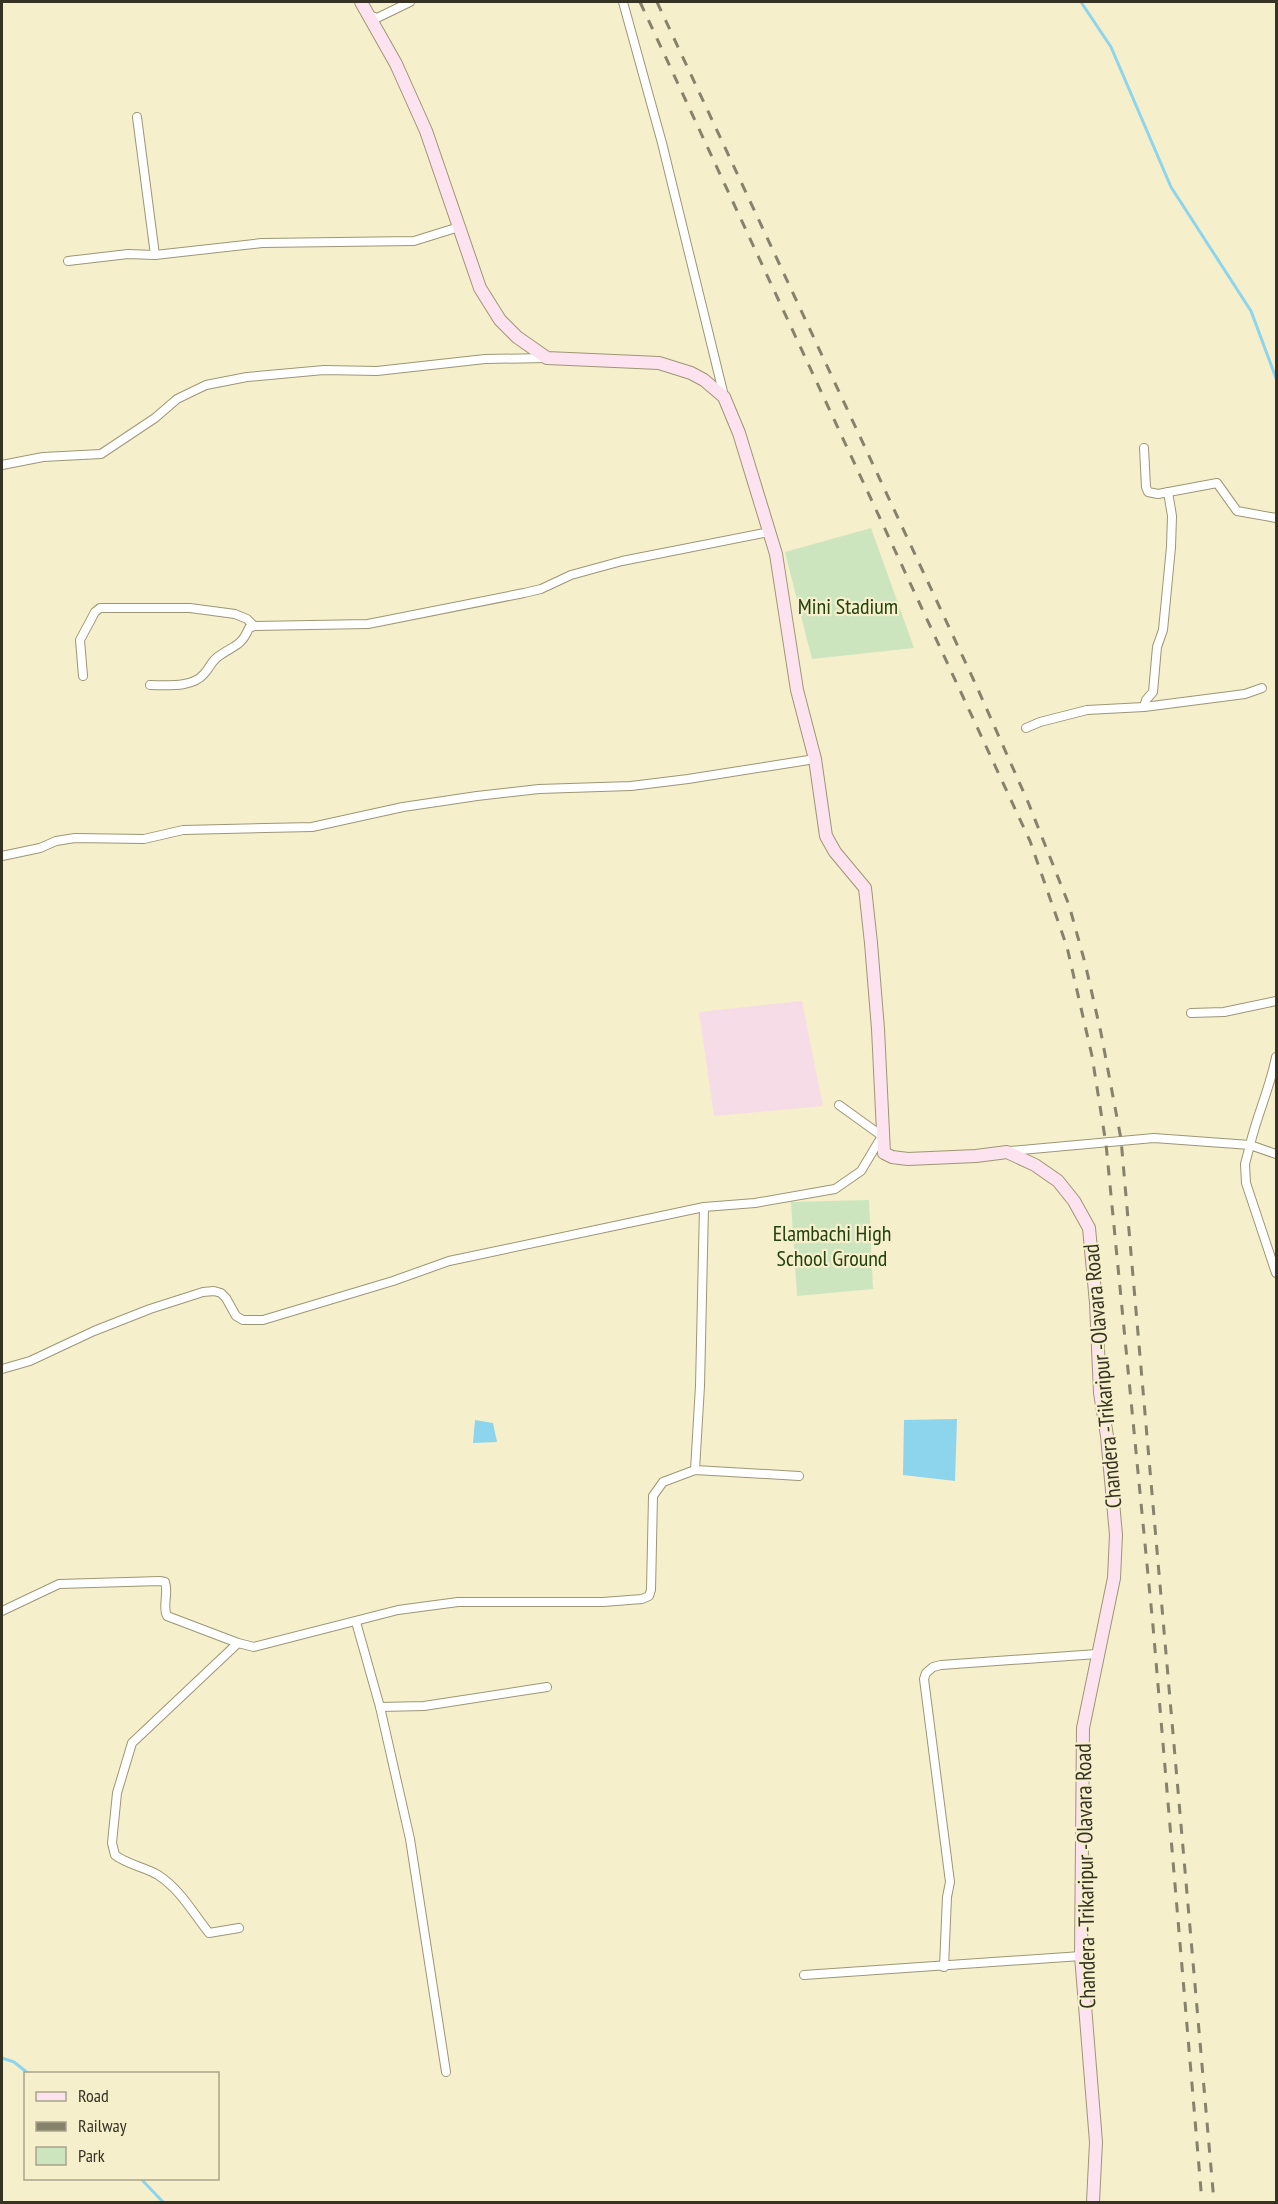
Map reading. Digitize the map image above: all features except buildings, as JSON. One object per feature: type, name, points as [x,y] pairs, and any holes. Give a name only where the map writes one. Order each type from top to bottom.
[{"type":"main road","points":[[362,2],[396,64],[426,131],[480,288],[500,320],[517,337],[547,357],[659,363],[676,367],[704,380],[724,397],[739,433],[776,554],[797,690],[815,759],[826,836],[835,852],[865,888],[872,943],[884,1153],[892,1157],[908,1159],[1007,1152]]},
{"type":"main road","name":"Chandera -Trikaripur -Olavara Road","points":[[1007,1152],[1035,1165],[1058,1181],[1074,1201],[1089,1228],[1096,1303],[1100,1393],[1107,1436],[1116,1535],[1114,1578],[1083,1728],[1081,1956],[1096,2142],[1093,2202]]},
{"type":"street","points":[[369,15],[377,18],[410,2]]},
{"type":"street","points":[[622,2],[662,143],[724,397]]},
{"type":"street","points":[[137,117],[155,255]]},
{"type":"street","points":[[68,261],[128,254],[155,255],[261,243],[414,241],[459,227]]},
{"type":"street","points":[[2,465],[43,457],[101,454],[155,418],[177,399],[206,385],[247,377],[324,370],[377,371],[485,359],[547,357]]},
{"type":"street","points":[[1144,448],[1148,492],[1158,494],[1217,483],[1237,511],[1276,518]]},
{"type":"street","points":[[1144,707],[1146,700],[1153,692],[1157,646],[1163,630],[1172,547],[1172,516],[1168,492]]},
{"type":"street","points":[[150,685],[174,685],[197,680],[205,674],[212,661],[244,641],[249,628],[254,626],[368,624],[401,619],[541,589],[571,575],[622,561],[769,532]]},
{"type":"street","points":[[83,676],[80,640],[95,612],[100,608],[190,608],[235,614],[247,619],[254,626]]},
{"type":"street","points":[[1026,728],[1087,710],[1144,707],[1245,694],[1263,688]]},
{"type":"street","points":[[2,856],[75,838],[144,839],[183,830],[312,827],[403,807],[477,796],[539,789],[631,786],[815,759]]},
{"type":"street","points":[[1191,1013],[1224,1012],[1276,1001]]},
{"type":"street","points":[[1276,1057],[1271,1084],[1256,1119],[1245,1164],[1246,1183],[1276,1273]]},
{"type":"street","points":[[2,1369],[30,1361],[94,1331],[203,1292],[220,1293],[226,1298],[236,1316],[243,1320],[263,1320],[393,1281],[449,1261],[704,1207],[754,1203],[835,1189],[861,1171],[882,1136],[839,1106]]},
{"type":"street","points":[[1007,1152],[1154,1138],[1250,1145],[1276,1154]]},
{"type":"street","points":[[695,1470],[700,1386],[704,1207]]},
{"type":"street","points":[[2,1611],[59,1584],[160,1581],[165,1582],[167,1588],[165,1612],[167,1617],[254,1647],[398,1610],[458,1602],[603,1602],[642,1599],[649,1596],[651,1590],[653,1496],[663,1482],[695,1470],[799,1476]]},
{"type":"street","points":[[357,1622],[380,1707],[410,1839],[446,2072]]},
{"type":"street","points":[[238,1643],[132,1743],[117,1793],[112,1843],[115,1856],[156,1874],[174,1887],[209,1933],[239,1928]]},
{"type":"street","points":[[944,1966],[946,1897],[950,1882],[924,1679],[926,1673],[941,1665],[1097,1654]]},
{"type":"street","points":[[380,1707],[424,1706],[547,1687]]},
{"type":"street","points":[[804,1975],[1081,1956]]},
{"type":"shaded area","points":[[802,1001],[823,1106],[714,1116],[699,1012]]},
{"type":"green space","name":"Mini Stadium","points":[[871,528],[914,648],[812,659],[785,552]]},
{"type":"green space","name":"Elambachi High School Ground","points":[[869,1200],[873,1289],[797,1296],[791,1202]]},
{"type":"water","points":[[957,1419],[955,1481],[903,1475],[904,1420]]},
{"type":"water","points":[[475,1420],[493,1423],[497,1442],[473,1443]]},
{"type":"waterway","points":[[1081,2],[1111,47],[1171,187],[1251,311],[1276,378]]},
{"type":"waterway","points":[[2,2058],[14,2062],[26,2072]]},
{"type":"waterway","points":[[143,2180],[163,2202]]},
{"type":"railway","points":[[640,2],[1030,841],[1067,947],[1092,1056],[1106,1144],[1153,1626],[1202,2202]]},
{"type":"railway","points":[[657,2],[976,685],[1028,802],[1069,905],[1085,963],[1121,1139],[1214,2202]]}]
